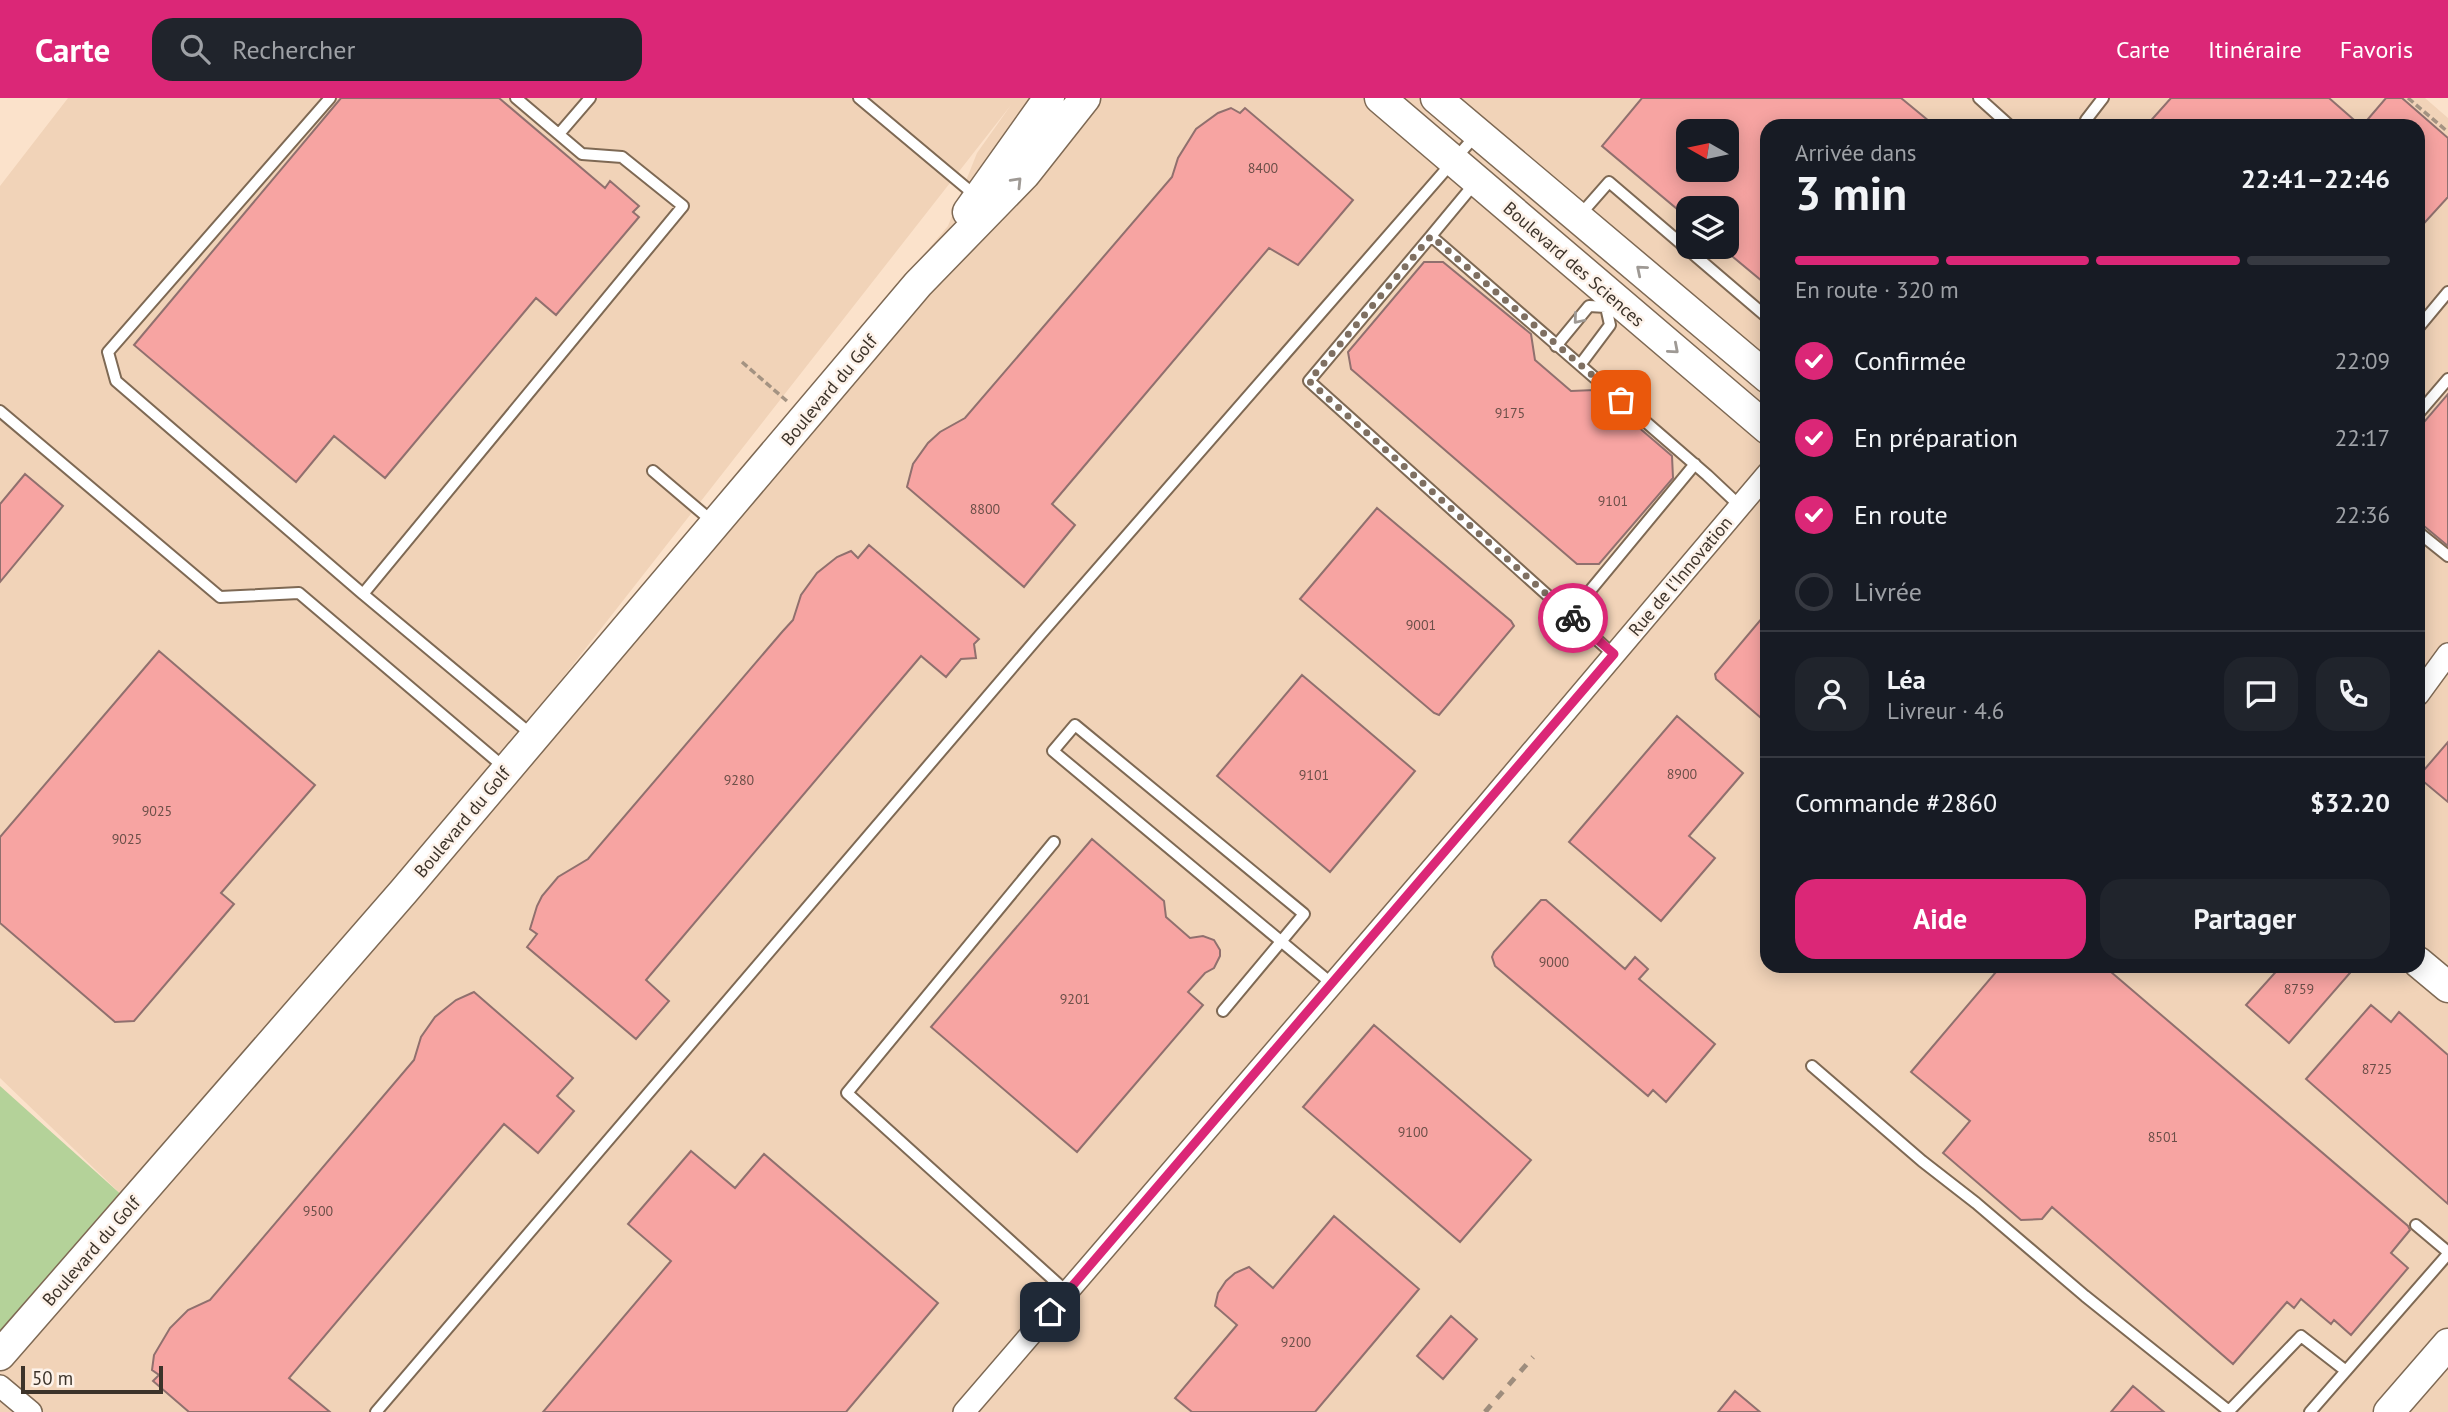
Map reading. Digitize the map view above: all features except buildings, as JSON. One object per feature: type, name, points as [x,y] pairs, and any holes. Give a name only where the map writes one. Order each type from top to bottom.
[{"type":"street","name":"Boulevard du Golf","points":[[918,284],[1049,98]]},
{"type":"street","name":"Boulevard du Golf","points":[[0,1355],[535,737],[918,284],[1026,174],[1085,98]]},
{"type":"street","name":"Boulevard des Sciences","points":[[1380,98],[1477,181],[1610,303],[1760,423]]},
{"type":"street","name":"Boulevard des Sciences","points":[[1436,98],[1760,371]]},
{"type":"street","name":"Rue de l'Innovation","points":[[964,1412],[1760,482]]},
{"type":"street","points":[[2425,685],[2448,654]]},
{"type":"street","points":[[2425,968],[2448,987]]},
{"type":"street","points":[[2389,1412],[2448,1345]]},
{"type":"street","points":[[0,1386],[31,1412]]},
{"type":"lane","points":[[330,98],[108,352],[116,382],[535,737]]},
{"type":"lane","points":[[363,594],[683,206],[622,157],[582,154],[516,98]]},
{"type":"lane","points":[[559,134],[590,98]]},
{"type":"lane","points":[[859,98],[978,198]]},
{"type":"lane","points":[[1979,98],[2002,119]]},
{"type":"lane","points":[[2086,119],[2104,98]]},
{"type":"lane","points":[[376,1412],[1040,635],[1478,133]]},
{"type":"lane","points":[[1477,181],[1309,381],[1614,654]]},
{"type":"lane","points":[[1578,217],[1609,182],[1760,311]]},
{"type":"lane","points":[[1431,236],[1740,506]]},
{"type":"lane","points":[[2425,320],[2448,292]]},
{"type":"lane","points":[[1556,346],[1589,306],[1610,303],[1610,325],[1580,365]]},
{"type":"lane","points":[[2425,406],[2448,380]]},
{"type":"lane","points":[[0,411],[220,597],[299,593],[507,769]]},
{"type":"lane","points":[[1570,615],[1695,464]]},
{"type":"lane","points":[[653,471],[715,524]]},
{"type":"lane","points":[[2425,538],[2448,556]]},
{"type":"lane","points":[[1223,1012],[1281,941],[1304,914],[1075,725],[1053,751],[1281,941],[1332,983]]},
{"type":"lane","points":[[1054,842],[847,1093],[1067,1292]]},
{"type":"lane","points":[[1812,1066],[1922,1161],[2229,1412],[2301,1336],[2346,1371]]},
{"type":"lane","points":[[2310,1412],[2448,1253],[2416,1225]]},
{"type":"path","points":[[2408,98],[2448,132]]},
{"type":"path","points":[[742,362],[806,417]]},
{"type":"shaded area","points":[[68,98],[2425,98],[2448,118],[2448,1412],[0,1412],[0,1344],[125,1198],[0,1078],[0,186]],"holes":[[[1011,105],[977,153],[948,226],[528,722]]]},
{"type":"green space","points":[[0,1086],[125,1198],[0,1352]]},
{"type":"railway","points":[[1485,1412],[1533,1357]]},
{"type":"way so far","points":[[1573,618],[1309,381],[1431,236],[1621,400]]},
{"type":"route","points":[[1050,1312],[1614,654],[1573,618]]}]
